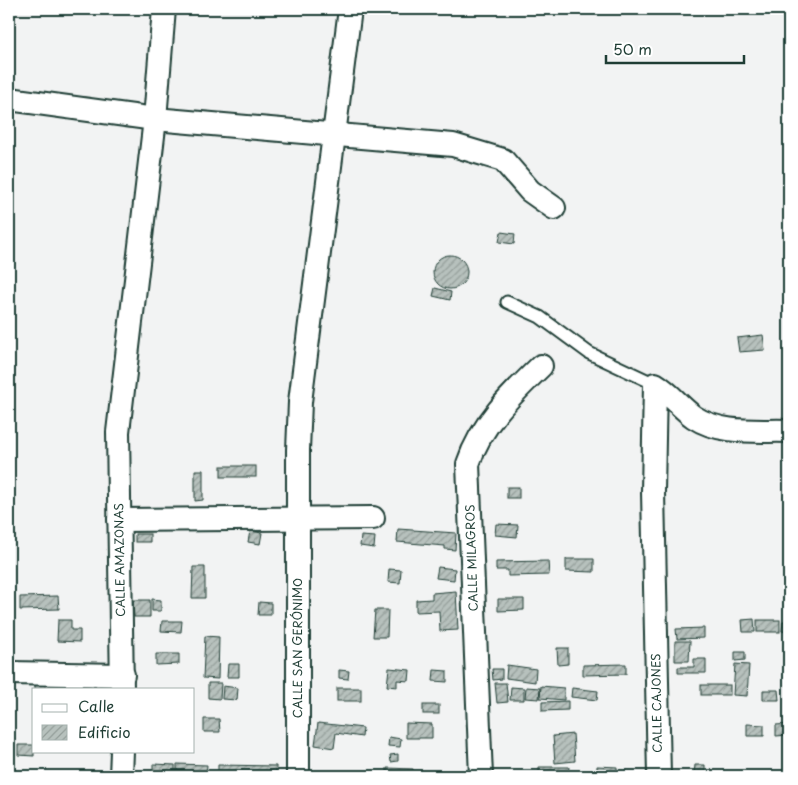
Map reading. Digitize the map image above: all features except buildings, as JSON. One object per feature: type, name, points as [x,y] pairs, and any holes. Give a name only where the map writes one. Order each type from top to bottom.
[{"type":"street","name":"CALLE AMAZONAS","points":[[122,682],[118,432],[155,119],[164,9]]},
{"type":"street","name":"CALLE SAN GERÓNIMO","points":[[298,776],[298,450],[300,402],[332,135],[350,9]]},
{"type":"street","points":[[9,99],[155,119],[453,145],[485,153],[503,160],[530,190],[554,208]]},
{"type":"street","name":"CALLE MILAGROS","points":[[481,776],[468,464],[480,434],[541,366]]},
{"type":"street","points":[[655,384],[692,416],[719,428],[789,431]]},
{"type":"street","name":"CALLE CAJONES","points":[[655,384],[653,492],[659,776]]},
{"type":"street","points":[[119,520],[373,518]]},
{"type":"street","points":[[9,673],[122,682]]},
{"type":"street","points":[[122,752],[122,776]]},
{"type":"lane","points":[[507,302],[540,317],[589,353],[655,384]]}]
